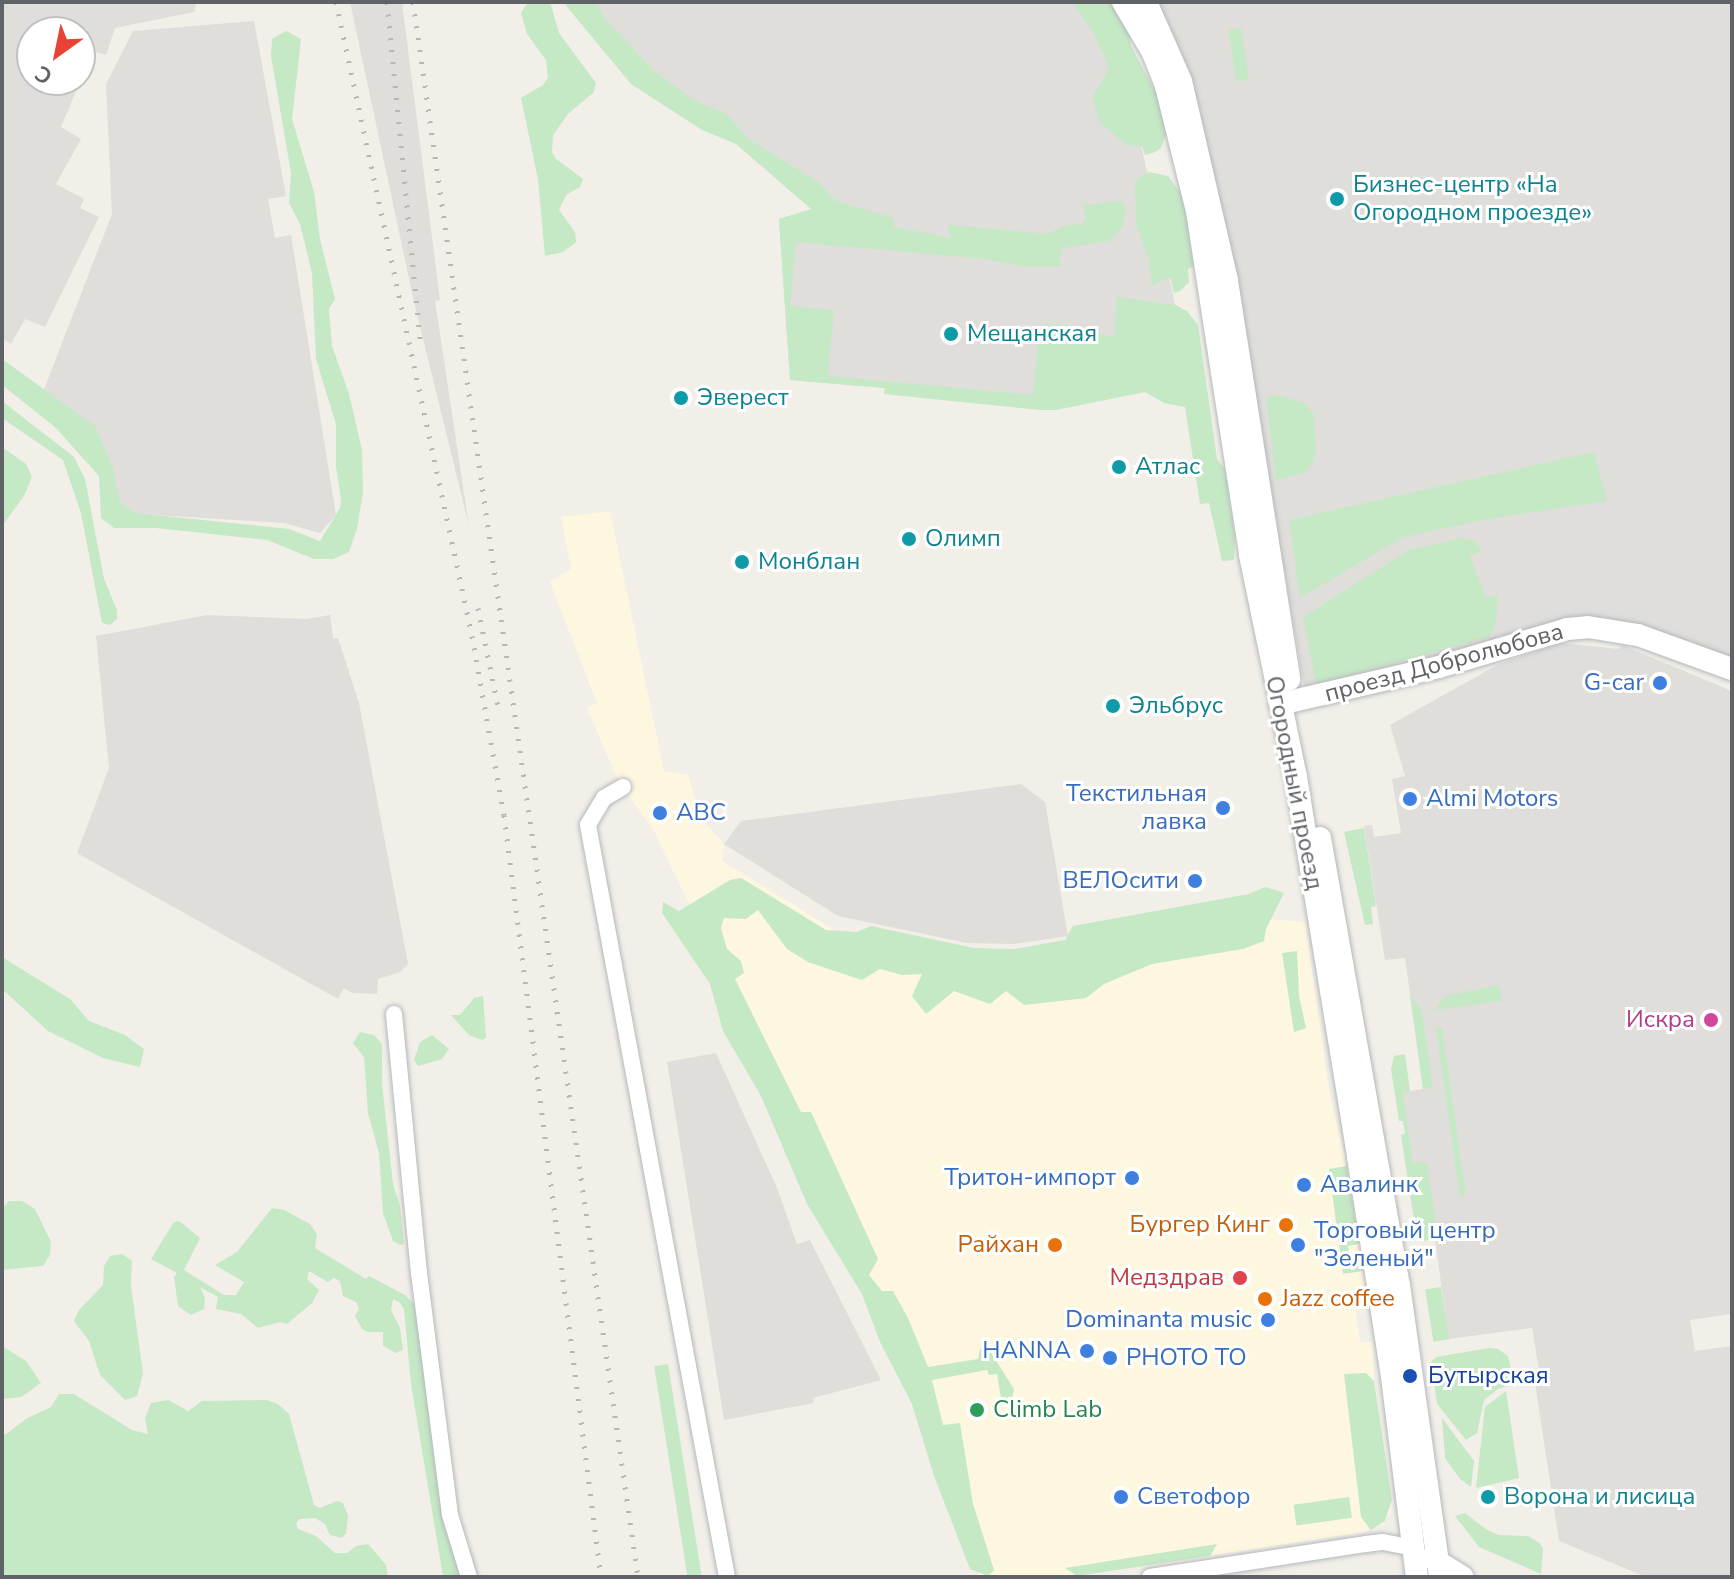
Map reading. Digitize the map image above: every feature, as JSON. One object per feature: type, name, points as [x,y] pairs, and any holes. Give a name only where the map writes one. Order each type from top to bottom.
[{"type":"main road","name":"Огородный проезд","points":[[1123,2],[1152,51],[1166,86],[1197,211],[1250,555],[1338,922],[1399,1285],[1439,1569]]},
{"type":"main road","name":"Огородный проезд","points":[[1143,2],[1181,81],[1224,266],[1296,777],[1368,1224],[1417,1577]]},
{"type":"main road","points":[[1143,2],[1152,51]]},
{"type":"main road","name":"проезд Добролюбова","points":[[1287,703],[1588,627],[1638,635],[1732,669]]},
{"type":"main road","points":[[1413,1548],[1439,1569],[1463,1577]]},
{"type":"street","points":[[623,787],[604,798],[588,825],[727,1577]]},
{"type":"street","points":[[394,1014],[419,1273],[450,1515],[469,1577]]},
{"type":"street","points":[[1150,1577],[1375,1543],[1413,1548]]},
{"type":"shaded area","points":[[2,2],[196,2],[194,12],[115,28],[106,55],[96,52],[96,16],[16,16],[16,96],[74,96],[61,127],[81,139],[56,184],[84,199],[80,208],[99,217],[45,327],[25,319],[11,344],[2,338]]},
{"type":"shaded area","points":[[350,2],[402,2],[440,300],[435,301],[469,526],[414,302]]},
{"type":"shaded area","points":[[566,2],[1092,2],[1125,69],[1189,370],[1058,403],[790,380],[779,219],[829,205],[779,178]]},
{"type":"shaded area","points":[[1156,2],[1732,2],[1732,658],[1641,626],[1588,618],[1319,690],[1304,685],[1230,255]]},
{"type":"shaded area","points":[[254,21],[286,196],[268,199],[275,238],[291,235],[336,515],[320,533],[284,523],[123,513],[94,426],[41,397],[112,214],[106,84],[133,31]]},
{"type":"shaded area","points":[[610,511],[664,771],[688,775],[700,817],[724,844],[722,861],[836,931],[937,959],[1256,918],[1305,922],[1330,1096],[1351,1182],[1366,1290],[1353,1292],[1360,1342],[1372,1342],[1373,1346],[1374,1382],[1392,1500],[1390,1513],[1383,1524],[1364,1532],[1073,1577],[980,1577],[959,1494],[880,1303],[654,831],[619,782],[587,708],[597,703],[550,582],[571,569],[561,517]]},
{"type":"shaded area","points":[[207,615],[307,619],[330,615],[333,639],[338,638],[359,703],[408,964],[400,972],[378,979],[377,994],[352,993],[344,988],[338,999],[77,853],[109,768],[96,636]]},
{"type":"shaded area","points":[[1561,643],[1619,649],[1622,645],[1732,691],[1732,1314],[1690,1320],[1695,1351],[1732,1346],[1732,1577],[1646,1577],[1559,1541],[1535,1383],[1541,1382],[1532,1328],[1449,1339],[1433,1226],[1421,1228],[1403,1092],[1423,1089],[1405,958],[1385,960],[1364,826],[1372,825],[1374,837],[1401,833],[1392,779],[1405,776],[1390,725],[1499,664]]},
{"type":"shaded area","points":[[1021,784],[1045,802],[1068,936],[1014,944],[967,943],[838,916],[724,844],[741,821]]},
{"type":"shaded area","points":[[716,1053],[777,1188],[797,1244],[810,1240],[881,1380],[813,1398],[814,1403],[724,1420],[667,1062]]},
{"type":"green space","points":[[528,2],[550,2],[559,33],[596,83],[594,92],[568,114],[553,135],[552,152],[556,159],[583,179],[580,187],[566,195],[559,210],[575,232],[576,242],[563,252],[545,256],[538,179],[521,98],[543,85],[548,78],[546,60],[527,34],[521,13]]},
{"type":"green space","points":[[563,2],[597,2],[603,17],[655,72],[695,101],[727,114],[748,139],[817,181],[836,201],[893,218],[894,227],[951,238],[948,225],[1048,234],[1063,226],[1081,224],[1086,218],[1083,205],[1123,201],[1126,209],[1123,226],[1109,241],[1063,248],[1059,260],[1063,264],[1059,267],[1024,267],[986,259],[796,242],[790,306],[834,310],[828,376],[1033,395],[1039,333],[1044,325],[1069,325],[1069,329],[1115,337],[1116,297],[1176,305],[1187,311],[1198,325],[1217,459],[1225,470],[1235,537],[1234,560],[1222,561],[1209,503],[1200,504],[1185,407],[1164,403],[1145,392],[1056,410],[1041,410],[884,394],[885,388],[790,380],[779,219],[811,209],[736,144],[702,130],[631,84]]},
{"type":"green space","points":[[1072,2],[1110,2],[1128,21],[1131,46],[1167,114],[1166,135],[1161,148],[1155,152],[1145,155],[1142,146],[1126,145],[1100,122],[1092,98],[1108,70],[1107,62],[1092,30]]},
{"type":"green space","points":[[1241,28],[1249,79],[1236,81],[1228,30]]},
{"type":"green space","points":[[286,31],[301,39],[292,119],[314,192],[320,239],[335,299],[329,309],[332,346],[349,394],[362,450],[363,493],[357,528],[349,552],[333,559],[314,559],[267,540],[156,528],[114,528],[101,518],[99,476],[55,427],[2,385],[2,359],[95,426],[113,468],[120,503],[135,513],[289,529],[320,541],[340,508],[336,424],[316,359],[312,273],[300,224],[289,203],[291,173],[271,56],[272,39]]},
{"type":"green space","points":[[1149,172],[1168,176],[1184,198],[1194,266],[1188,269],[1189,282],[1174,293],[1170,277],[1152,285],[1149,260],[1136,224],[1135,183]]},
{"type":"green space","points":[[1279,395],[1306,404],[1314,415],[1316,450],[1313,463],[1304,473],[1276,480],[1266,397]]},
{"type":"green space","points":[[2,401],[74,457],[85,479],[104,579],[117,610],[117,619],[110,625],[102,623],[81,513],[63,460],[2,418]]},
{"type":"green space","points":[[2,447],[26,464],[32,477],[24,496],[2,526]]},
{"type":"green space","points":[[1594,452],[1607,501],[1488,519],[1403,537],[1300,598],[1289,520]]},
{"type":"green space","points":[[1462,538],[1474,541],[1482,551],[1470,556],[1486,598],[1498,594],[1496,623],[1489,637],[1316,684],[1303,617],[1409,550]]},
{"type":"green space","points":[[1364,828],[1376,906],[1371,907],[1373,924],[1365,925],[1344,832]]},
{"type":"green space","points":[[741,878],[826,930],[857,932],[871,926],[974,948],[1015,949],[1065,940],[1073,926],[1249,894],[1265,887],[1284,893],[1266,929],[1264,941],[1243,949],[1152,964],[1104,984],[1086,998],[1024,1005],[1006,991],[990,1004],[954,991],[926,1014],[912,996],[922,974],[902,975],[880,969],[862,980],[808,962],[787,949],[758,910],[746,919],[724,918],[721,928],[727,949],[741,961],[744,973],[735,979],[801,1112],[811,1112],[878,1259],[869,1275],[882,1291],[893,1291],[928,1367],[978,1359],[980,1349],[988,1348],[1014,1389],[1012,1399],[1001,1398],[997,1374],[989,1375],[987,1370],[932,1380],[943,1425],[960,1423],[973,1504],[994,1570],[988,1576],[970,1569],[934,1476],[912,1404],[880,1342],[862,1294],[807,1204],[761,1096],[723,1031],[710,984],[662,913],[663,902],[679,911],[730,880]]},
{"type":"green space","points":[[1297,951],[1299,996],[1306,1028],[1294,1032],[1282,953]]},
{"type":"green space","points":[[2,957],[70,999],[89,1021],[125,1035],[144,1049],[140,1067],[103,1058],[48,1031],[2,989]]},
{"type":"green space","points":[[1499,985],[1502,1001],[1435,1010],[1445,996]]},
{"type":"green space","points":[[1410,994],[1422,1012],[1433,1088],[1423,1089]]},
{"type":"green space","points":[[483,996],[486,1038],[482,1040],[469,1035],[451,1015],[460,1015],[474,998]]},
{"type":"green space","points":[[1442,1027],[1466,1195],[1460,1196],[1436,1028]]},
{"type":"green space","points":[[360,1032],[374,1035],[382,1044],[382,1084],[393,1184],[400,1206],[404,1244],[400,1245],[393,1241],[383,1213],[379,1153],[368,1113],[364,1057],[353,1043]]},
{"type":"green space","points":[[432,1035],[449,1049],[442,1059],[418,1066],[414,1060],[420,1042]]},
{"type":"green space","points":[[1405,1054],[1410,1091],[1403,1092],[1413,1163],[1427,1162],[1436,1225],[1433,1226],[1435,1240],[1417,1240],[1401,1135],[1405,1134],[1403,1121],[1399,1121],[1391,1069],[1394,1056]]},
{"type":"green space","points":[[1347,1166],[1359,1244],[1348,1246],[1350,1260],[1361,1259],[1363,1271],[1343,1274],[1329,1169]]},
{"type":"green space","points":[[9,1201],[22,1201],[35,1209],[51,1242],[50,1255],[43,1266],[2,1270],[2,1209]]},
{"type":"green space","points":[[272,1208],[284,1210],[310,1224],[317,1234],[315,1248],[366,1279],[369,1276],[405,1295],[417,1307],[442,1510],[462,1577],[443,1577],[411,1384],[404,1309],[399,1302],[393,1299],[391,1310],[400,1328],[403,1350],[396,1353],[383,1346],[383,1332],[362,1329],[355,1316],[359,1309],[356,1302],[343,1296],[340,1281],[334,1278],[328,1282],[309,1271],[307,1279],[319,1290],[312,1303],[287,1324],[280,1322],[258,1328],[241,1314],[216,1309],[218,1297],[200,1287],[205,1298],[204,1309],[191,1315],[178,1306],[174,1277],[177,1273],[151,1259],[174,1222],[179,1221],[200,1238],[184,1270],[224,1295],[236,1295],[244,1282],[215,1265],[237,1252]]},
{"type":"green space","points":[[122,1254],[132,1261],[131,1286],[143,1374],[137,1396],[125,1400],[100,1375],[89,1341],[74,1321],[79,1310],[103,1285],[104,1266],[110,1256]]},
{"type":"green space","points":[[1441,1287],[1449,1339],[1433,1342],[1425,1290]]},
{"type":"green space","points":[[2,1346],[26,1361],[41,1383],[21,1397],[2,1399]]},
{"type":"green space","points":[[1498,1349],[1508,1356],[1514,1384],[1498,1389],[1484,1400],[1477,1433],[1466,1440],[1437,1404],[1431,1362],[1436,1357]]},
{"type":"green space","points":[[668,1364],[702,1577],[688,1577],[654,1366]]},
{"type":"green space","points":[[1366,1373],[1374,1381],[1392,1500],[1385,1521],[1371,1530],[1361,1517],[1344,1374]]},
{"type":"green space","points":[[1506,1391],[1519,1478],[1476,1488],[1485,1407]]},
{"type":"green space","points":[[59,1394],[74,1394],[132,1430],[148,1434],[145,1418],[151,1403],[168,1400],[188,1411],[202,1401],[267,1400],[278,1404],[289,1414],[314,1505],[320,1508],[337,1501],[343,1503],[348,1516],[346,1534],[341,1538],[330,1535],[325,1524],[315,1518],[300,1519],[296,1523],[298,1529],[316,1536],[335,1553],[347,1553],[356,1546],[368,1544],[386,1565],[388,1577],[2,1577],[2,1437],[26,1419],[51,1407]]},
{"type":"green space","points":[[1442,1418],[1474,1461],[1471,1487],[1460,1479],[1445,1458]]},
{"type":"green space","points":[[1349,1497],[1352,1518],[1296,1526],[1294,1505]]},
{"type":"green space","points":[[1465,1513],[1499,1535],[1528,1536],[1539,1543],[1543,1548],[1541,1574],[1479,1547],[1455,1516]]},
{"type":"green space","points":[[1217,1544],[1210,1556],[1077,1576],[1065,1568]]},
{"type":"railway","points":[[336,2],[472,636],[504,815],[601,1577]]},
{"type":"railway","points":[[387,2],[421,347]]},
{"type":"railway","points":[[413,2],[638,1577]]},
{"type":"railway","points":[[478,608],[498,706]]},
{"type":"place","name":"Бизнес-центр «На Огородном проезде»","points":[[1337,199]]},
{"type":"place","name":"Мещанская","points":[[951,334]]},
{"type":"place","name":"Эверест","points":[[681,398]]},
{"type":"place","name":"Атлас","points":[[1119,467]]},
{"type":"place","name":"Олимп","points":[[909,539]]},
{"type":"place","name":"Монблан","points":[[742,562]]},
{"type":"place","name":"G-car","points":[[1660,683]]},
{"type":"place","name":"Эльбрус","points":[[1113,706]]},
{"type":"place","name":"Almi Motors","points":[[1410,799]]},
{"type":"place","name":"Текстильная лавка","points":[[1223,808]]},
{"type":"place","name":"ABC","points":[[660,813]]},
{"type":"place","name":"ВЕЛОсити","points":[[1195,881]]},
{"type":"place","name":"Искра","points":[[1711,1020]]},
{"type":"place","name":"Тритон-импорт","points":[[1132,1178]]},
{"type":"place","name":"Авалинк","points":[[1304,1185]]},
{"type":"place","name":"Бургер Кинг","points":[[1286,1225]]},
{"type":"place","name":"Райхан","points":[[1055,1245]]},
{"type":"place","name":"Торговый центр \"Зеленый\"","points":[[1298,1245]]},
{"type":"place","name":"Медздрав","points":[[1240,1278]]},
{"type":"place","name":"Jazz coffee","points":[[1265,1299]]},
{"type":"place","name":"Dominanta music","points":[[1268,1320]]},
{"type":"place","name":"HANNA","points":[[1087,1351]]},
{"type":"place","name":"PHOTO TO","points":[[1110,1358]]},
{"type":"place","name":"Бутырская","points":[[1410,1376]]},
{"type":"place","name":"Climb Lab","points":[[977,1410]]},
{"type":"place","name":"Светофор","points":[[1121,1497]]},
{"type":"place","name":"Ворона и лисица","points":[[1488,1497]]}]
